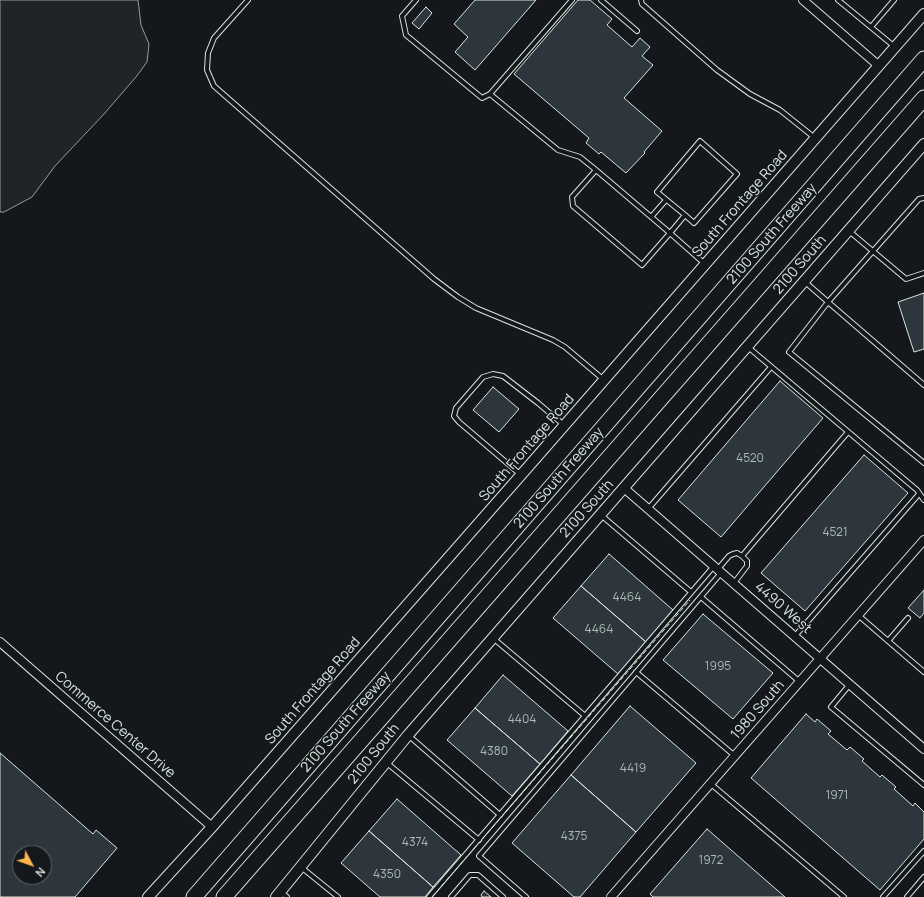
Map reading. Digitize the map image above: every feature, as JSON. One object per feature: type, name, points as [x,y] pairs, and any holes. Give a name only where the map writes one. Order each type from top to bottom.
[{"type":"highway","name":"2100 South Freeway","points":[[194,897],[924,59]]},
{"type":"highway","name":"2100 South Freeway","points":[[224,897],[924,98]]},
{"type":"street","points":[[803,0],[879,66]]},
{"type":"street","name":"South Frontage Road","points":[[148,897],[212,827],[565,426],[924,14]]},
{"type":"street","name":"2100 South","points":[[281,895],[301,867],[408,735],[923,147]]},
{"type":"street","name":"4490 West","points":[[624,488],[924,749]]},
{"type":"street","name":"1980 South","points":[[611,897],[924,540]]},
{"type":"street","name":"Commerce Center Drive","points":[[0,642],[212,827]]},
{"type":"lane","points":[[248,0],[214,38],[208,53],[208,70],[214,86],[434,279],[476,308],[530,329],[565,347],[604,380]]},
{"type":"lane","points":[[416,0],[402,16],[406,35],[482,98],[490,94],[572,0]]},
{"type":"lane","points":[[601,0],[637,31]]},
{"type":"lane","points":[[640,0],[642,4],[717,70],[750,94],[780,110],[816,139]]},
{"type":"lane","points":[[838,0],[895,47]]},
{"type":"lane","points":[[871,27],[894,0]]},
{"type":"lane","points":[[490,94],[558,150],[580,157],[706,264]]},
{"type":"lane","points":[[700,141],[737,174],[694,223],[685,215],[657,192],[700,141]]},
{"type":"lane","points":[[596,170],[572,197],[573,206],[642,266],[685,215]]},
{"type":"lane","points":[[924,198],[919,199],[871,251],[828,302],[789,352],[924,464]]},
{"type":"lane","points":[[651,217],[666,200]]},
{"type":"lane","points":[[848,231],[906,279],[924,273]]},
{"type":"lane","points":[[804,282],[924,386]]},
{"type":"lane","points":[[748,347],[917,490],[924,500]]},
{"type":"lane","points":[[648,509],[771,367]]},
{"type":"lane","points":[[521,475],[458,422],[454,416],[456,408],[482,377],[493,374],[503,376],[565,426]]},
{"type":"lane","points":[[742,556],[848,432]]},
{"type":"lane","points":[[795,636],[919,494]]},
{"type":"lane","points":[[601,515],[691,592]]},
{"type":"lane","points":[[526,897],[479,856],[701,597],[718,569],[729,556],[737,553],[747,561],[747,566],[734,584]]},
{"type":"lane","points":[[428,897],[479,840],[584,715],[691,592],[718,569]]},
{"type":"lane","points":[[701,597],[800,682]]},
{"type":"lane","points":[[858,615],[924,672]]},
{"type":"lane","points":[[888,641],[908,618]]},
{"type":"lane","points":[[493,637],[584,715]]},
{"type":"lane","points":[[636,672],[735,756]]},
{"type":"lane","points":[[850,684],[831,707],[924,785]]},
{"type":"lane","points":[[408,735],[500,815]]},
{"type":"lane","points":[[385,762],[479,840]]},
{"type":"lane","points":[[711,784],[844,897]]},
{"type":"lane","points":[[883,897],[924,851]]},
{"type":"lane","points":[[301,867],[338,897]]},
{"type":"lane","points":[[451,897],[470,875],[478,875],[504,897]]},
{"type":"lane","points":[[907,897],[924,877]]},
{"type":"shaded area","points":[[0,0],[138,0],[141,25],[149,44],[147,62],[136,77],[104,114],[55,166],[32,197],[4,212],[0,212]]},
{"type":"building","points":[[475,0],[536,0],[475,70],[455,52],[468,37],[454,24]]},
{"type":"building","points":[[578,0],[590,0],[612,19],[607,25],[632,47],[640,38],[650,47],[642,56],[653,65],[624,98],[662,131],[644,152],[645,153],[626,173],[601,152],[599,154],[586,143],[589,138],[514,74]]},
{"type":"building","points":[[426,7],[432,13],[419,29],[412,23]]},
{"type":"building","points":[[924,293],[924,349],[914,352],[898,302]]},
{"type":"building","points":[[780,381],[823,418],[721,537],[678,500]]},
{"type":"building","points":[[493,387],[519,409],[499,432],[473,410]]},
{"type":"building","points":[[864,455],[908,493],[805,611],[761,573]]},
{"type":"building","points":[[609,554],[673,610],[646,642],[581,586]]},
{"type":"building","points":[[581,586],[646,642],[618,674],[553,618]]},
{"type":"building","points":[[924,590],[924,613],[920,618],[908,608]]},
{"type":"building","points":[[703,614],[773,673],[733,719],[663,660]]},
{"type":"building","points":[[503,675],[568,731],[540,764],[475,708]]},
{"type":"building","points":[[630,706],[696,763],[636,832],[571,775]]},
{"type":"building","points":[[475,708],[540,764],[512,796],[447,740]]},
{"type":"building","points":[[806,714],[815,722],[817,719],[831,731],[828,734],[847,750],[850,747],[864,759],[862,761],[880,777],[882,775],[896,787],[894,789],[913,806],[915,803],[924,812],[924,839],[880,890],[751,778]]},
{"type":"building","points":[[0,753],[93,834],[96,830],[117,848],[75,897],[0,897]]},
{"type":"building","points":[[571,775],[636,832],[580,897],[574,897],[512,843]]},
{"type":"building","points":[[397,799],[461,855],[433,887],[369,831]]},
{"type":"building","points":[[707,829],[785,897],[653,897],[650,894]]},
{"type":"building","points":[[369,831],[433,887],[425,897],[380,897],[341,863]]},
{"type":"building","points":[[484,891],[491,897],[482,897],[481,895]]},
{"type":"fence","points":[[432,897],[690,600]]}]
